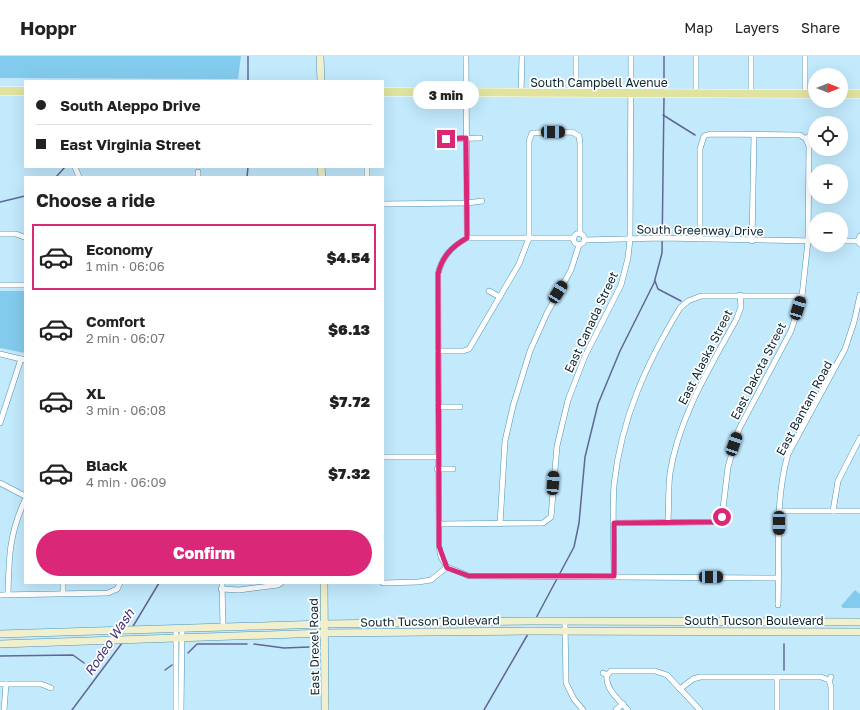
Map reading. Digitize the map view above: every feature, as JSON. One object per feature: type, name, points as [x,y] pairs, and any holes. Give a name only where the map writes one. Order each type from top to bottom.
[{"type":"main road","points":[[320,56],[320,80]]},
{"type":"main road","points":[[0,91],[24,91]]},
{"type":"main road","name":"South Campbell Avenue","points":[[384,92],[521,94],[808,94]]},
{"type":"main road","points":[[848,94],[860,94]]},
{"type":"main road","name":"East Drexel Road","points":[[324,584],[325,710]]},
{"type":"main road","name":"South Tucson Boulevard","points":[[0,634],[179,629],[223,626],[531,621],[860,622]]},
{"type":"main road","name":"South Tucson Boulevard","points":[[0,644],[324,633],[525,630],[860,632]]},
{"type":"street","points":[[466,56],[467,238]]},
{"type":"street","points":[[521,94],[522,56]]},
{"type":"street","points":[[576,56],[576,94]]},
{"type":"street","name":"East Canada Street","points":[[500,524],[538,524],[549,522],[552,514],[557,446],[568,400],[590,344],[621,285],[628,258],[630,239],[631,56]]},
{"type":"street","points":[[696,56],[696,94]]},
{"type":"street","points":[[751,56],[751,94]]},
{"type":"street","points":[[804,94],[805,56]]},
{"type":"street","points":[[438,351],[463,351],[470,349],[519,264],[529,238],[529,142],[532,133],[572,132],[579,136],[580,234],[584,240],[579,245],[571,270],[547,313],[530,351],[513,406],[505,441],[500,524],[439,524]]},
{"type":"street","points":[[700,239],[700,148],[702,136],[710,134],[754,134],[752,241]]},
{"type":"street","name":"East Dakota Street","points":[[754,134],[800,135],[807,138],[809,146],[808,212]]},
{"type":"street","points":[[438,142],[446,139],[480,138]]},
{"type":"street","points":[[384,204],[482,202]]},
{"type":"street","points":[[0,234],[16,234],[24,238]]},
{"type":"street","points":[[447,568],[439,546],[437,469],[438,274],[440,266],[444,256],[453,247],[467,238],[574,238],[576,235],[580,234]]},
{"type":"street","points":[[574,238],[574,242],[579,245]]},
{"type":"street","name":"South Greenway Drive","points":[[584,240],[700,239],[808,241]]},
{"type":"street","points":[[848,241],[859,240]]},
{"type":"street","name":"East Dakota Street","points":[[668,521],[714,522],[722,519],[728,467],[740,429],[791,331],[802,296],[808,241]]},
{"type":"street","points":[[0,285],[24,284]]},
{"type":"street","points":[[489,291],[500,297]]},
{"type":"street","name":"East Bantam Road","points":[[778,605],[780,489],[788,454],[845,349],[854,322],[860,294]]},
{"type":"street","name":"East Alaska Street","points":[[668,521],[670,474],[676,446],[693,398],[736,320],[741,306],[740,295]]},
{"type":"street","points":[[614,576],[614,486],[618,457],[634,395],[647,367],[680,308],[688,301],[701,296],[802,296]]},
{"type":"street","points":[[0,354],[23,359],[1,420]]},
{"type":"street","points":[[438,408],[460,407]]},
{"type":"street","points":[[833,511],[838,481],[860,438]]},
{"type":"street","points":[[854,450],[860,453]]},
{"type":"street","points":[[384,457],[437,457]]},
{"type":"street","points":[[437,469],[453,469]]},
{"type":"street","points":[[0,483],[24,495]]},
{"type":"street","points":[[8,594],[9,551],[18,516],[24,502]]},
{"type":"street","points":[[779,511],[860,511]]},
{"type":"street","points":[[614,523],[668,521]]},
{"type":"street","points":[[447,568],[469,576],[778,578]]},
{"type":"street","points":[[384,583],[431,580],[447,568]]},
{"type":"street","points":[[63,584],[63,593]]},
{"type":"street","points":[[0,595],[108,593],[119,591],[120,584]]},
{"type":"street","points":[[223,626],[222,586],[238,590],[282,584]]},
{"type":"street","points":[[565,621],[566,683],[574,699],[583,710]]},
{"type":"street","points":[[179,629],[181,710]]},
{"type":"street","points":[[176,710],[179,638]]},
{"type":"street","points":[[628,710],[607,684],[605,674],[617,670],[655,671],[668,675],[700,710]]},
{"type":"street","points":[[680,689],[693,679],[700,677],[821,677],[830,679],[831,710]]},
{"type":"street","points":[[777,678],[777,710]]},
{"type":"street","points":[[4,710],[6,693],[3,684],[41,684],[51,688]]},
{"type":"street","points":[[616,710],[623,704]]},
{"type":"shaded area","points":[[0,56],[241,56],[238,79],[0,78]]},
{"type":"shaded area","points":[[0,291],[24,291],[24,353],[0,348]]},
{"type":"shaded area","points":[[855,590],[860,594],[860,608],[843,608],[841,606]]},
{"type":"waterway","name":"Rodeo Wash","points":[[248,56],[248,80]]},
{"type":"waterway","points":[[664,56],[664,91]]},
{"type":"waterway","points":[[536,618],[574,547],[579,523],[585,457],[598,404],[620,351],[654,283],[662,253],[664,97]]},
{"type":"waterway","points":[[663,115],[695,135]]},
{"type":"waterway","points":[[57,176],[64,168]]},
{"type":"waterway","name":"Rodeo Wash","points":[[247,176],[248,168]]},
{"type":"waterway","points":[[0,202],[24,196]]},
{"type":"waterway","points":[[655,281],[658,289],[681,301]]},
{"type":"waterway","name":"Rodeo Wash","points":[[132,628],[158,584]]},
{"type":"waterway","points":[[484,710],[528,634]]},
{"type":"waterway","name":"Rodeo Wash","points":[[72,710],[122,643]]},
{"type":"waterway","points":[[188,653],[197,644],[247,644]]},
{"type":"waterway","points":[[254,644],[284,648],[309,647]]},
{"type":"waterway","points":[[784,644],[784,670]]},
{"type":"waterway","points":[[0,656],[73,655],[84,663]]},
{"type":"waterway","points":[[165,670],[172,665]]},
{"type":"route","points":[[446,139],[466,138],[467,238],[453,247],[444,256],[438,274],[437,469],[439,546],[441,557],[447,568],[462,575],[469,576],[614,576],[614,523],[668,521],[714,522],[718,521],[722,517]]}]
